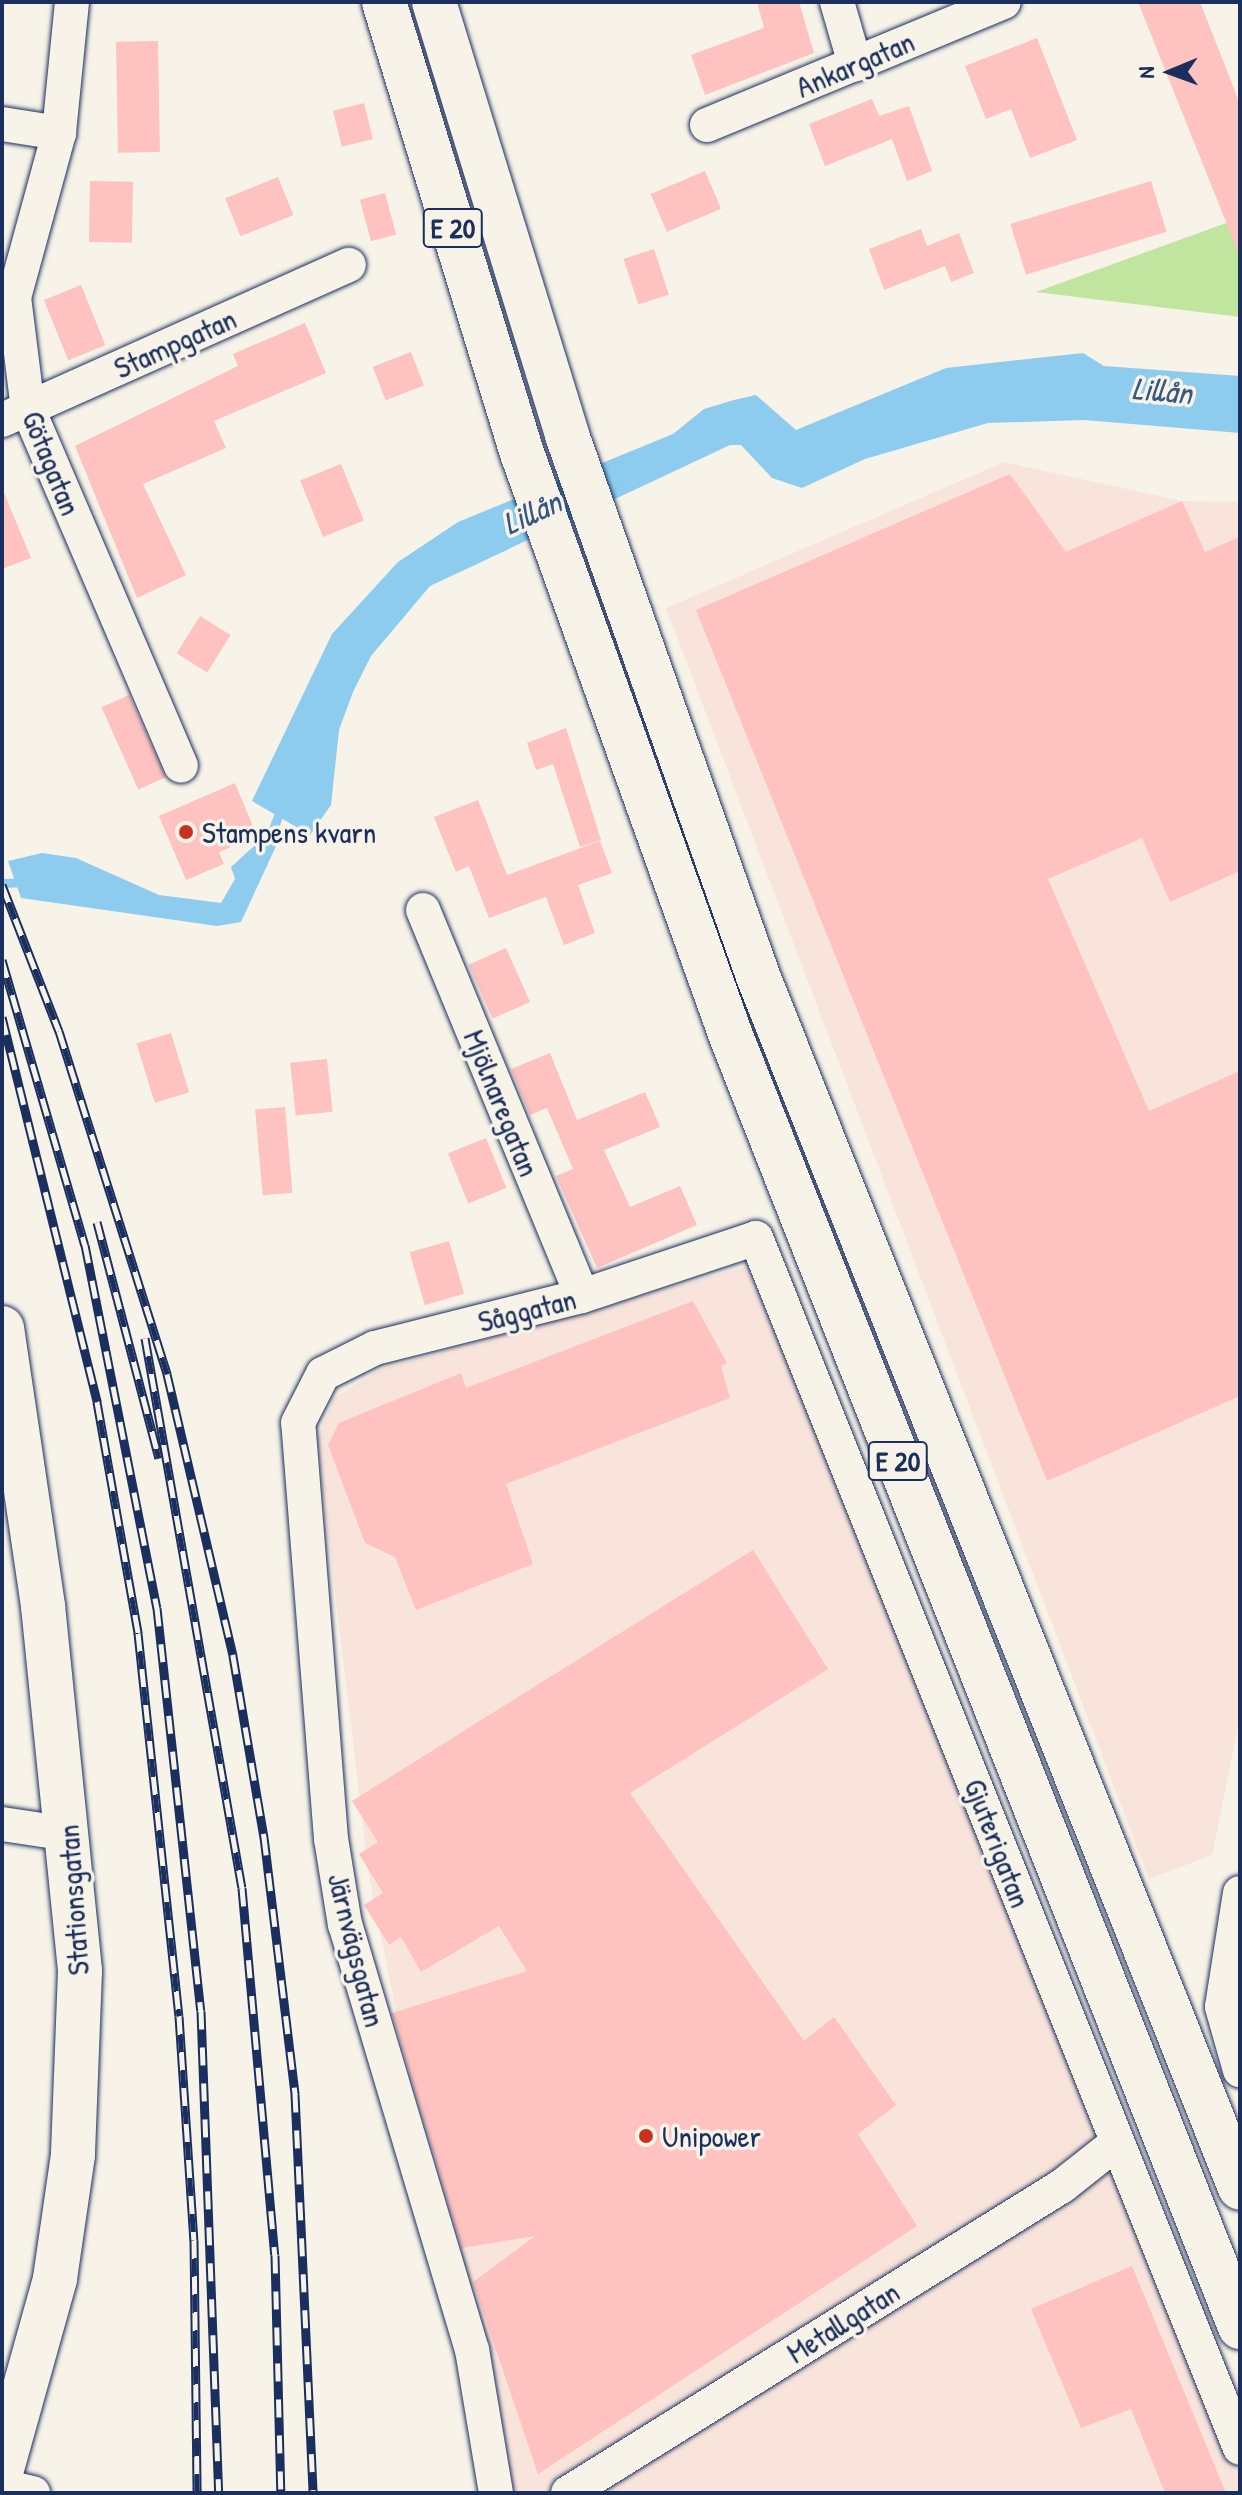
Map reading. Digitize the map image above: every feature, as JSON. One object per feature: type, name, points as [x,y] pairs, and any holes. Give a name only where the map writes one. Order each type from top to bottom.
[{"type":"main road","name":"E 20","points":[[384,2],[522,453],[731,1036],[1240,2327]]},
{"type":"main road","name":"E 20","points":[[434,2],[567,435],[758,976],[1240,2188]]},
{"type":"main road","name":"Stationsgatan","points":[[2,1328],[68,1834],[80,1971],[73,2155],[55,2279],[2,2469]]},
{"type":"street","name":"Götagatan","points":[[72,2],[59,133],[14,297],[15,415],[181,766]]},
{"type":"street","points":[[837,2],[855,64]]},
{"type":"street","name":"Ankargatan","points":[[707,125],[1004,2]]},
{"type":"street","points":[[2,124],[59,133]]},
{"type":"street","name":"Stampgatan","points":[[15,415],[349,265]]},
{"type":"street","name":"Mjölnaregatan","points":[[423,910],[582,1296]]},
{"type":"street","name":"Såggatan","points":[[309,1396],[323,1374],[375,1348],[582,1296],[756,1238]]},
{"type":"street","name":"Gjuterigatan","points":[[756,1238],[1114,2145],[1240,2448]]},
{"type":"street","name":"Järnvägsgatan","points":[[309,1396],[298,1423],[301,1500],[340,1896],[472,2350],[496,2493]]},
{"type":"street","points":[[2,1824],[68,1834]]},
{"type":"street","points":[[1240,1893],[1222,2007],[1240,2070]]},
{"type":"street","name":"Metallgatan","points":[[568,2493],[1062,2186],[1114,2145]]},
{"type":"street","points":[[2,2486],[33,2493]]},
{"type":"shaded area","points":[[1004,462],[1182,501],[1240,502],[1240,1717],[1212,1855],[1149,1879],[666,608]]},
{"type":"shaded area","points":[[748,1266],[1240,2468],[1240,2493],[492,2493],[369,1876],[317,1440],[334,1398],[381,1369]]},
{"type":"green space","points":[[1240,218],[1240,317],[1036,292]]},
{"type":"water","points":[[1083,353],[1104,366],[1240,376],[1240,433],[1084,420],[988,423],[865,459],[802,488],[772,478],[741,445],[730,445],[430,586],[371,656],[353,692],[339,730],[331,805],[310,835],[252,801],[332,634],[398,562],[458,522],[673,434],[704,409],[734,400],[756,395],[796,430],[946,368]]},
{"type":"water","points":[[264,837],[277,844],[241,922],[217,926],[21,898],[8,861],[42,853],[76,858],[159,895],[221,903],[235,879],[231,867]]},
{"type":"building","points":[[757,2],[799,2],[814,53],[705,95],[691,55],[764,28]]},
{"type":"building","points":[[1138,2],[1200,2],[1240,104],[1240,257]]},
{"type":"building","points":[[1037,38],[1077,140],[1030,158],[1011,109],[986,119],[965,66]]},
{"type":"building","points":[[158,41],[160,152],[118,153],[116,42]]},
{"type":"building","points":[[872,99],[879,116],[909,106],[932,171],[907,181],[892,139],[825,166],[809,124]]},
{"type":"building","points":[[364,103],[373,139],[342,147],[333,111]]},
{"type":"building","points":[[705,171],[721,209],[667,232],[651,194]]},
{"type":"building","points":[[278,177],[293,215],[241,236],[225,198]]},
{"type":"building","points":[[90,181],[133,182],[132,243],[89,242]]},
{"type":"building","points":[[1151,181],[1166,232],[1026,275],[1010,224]]},
{"type":"building","points":[[385,193],[396,235],[371,241],[360,200]]},
{"type":"building","points":[[921,229],[927,246],[959,233],[974,273],[951,282],[945,266],[884,290],[869,249]]},
{"type":"building","points":[[654,249],[669,295],[638,305],[624,259]]},
{"type":"building","points":[[81,285],[105,345],[68,360],[44,300]]},
{"type":"building","points":[[305,323],[326,373],[214,421],[226,448],[143,484],[186,575],[137,598],[75,446],[238,366],[233,354]]},
{"type":"building","points":[[411,352],[424,386],[386,400],[373,367]]},
{"type":"building","points":[[341,464],[364,521],[323,537],[300,480]]},
{"type":"building","points":[[1010,474],[1066,552],[1182,501],[1205,552],[1240,537],[1240,871],[1170,902],[1142,838],[1048,879],[1149,1111],[1240,1071],[1240,1396],[1047,1481],[696,610]]},
{"type":"building","points":[[2,488],[31,558],[2,569]]},
{"type":"building","points":[[200,616],[231,635],[207,672],[177,653]]},
{"type":"building","points":[[129,695],[166,777],[138,789],[102,707]]},
{"type":"building","points":[[566,728],[601,840],[580,847],[553,764],[536,770],[527,743]]},
{"type":"building","points":[[235,783],[257,836],[219,852],[224,864],[186,880],[159,816]]},
{"type":"building","points":[[478,800],[507,875],[600,841],[612,873],[578,885],[595,933],[564,945],[546,897],[489,918],[469,866],[456,872],[434,817]]},
{"type":"building","points":[[506,948],[530,1002],[493,1019],[469,965]]},
{"type":"building","points":[[171,1033],[189,1092],[155,1103],[137,1044]]},
{"type":"building","points":[[550,1053],[577,1120],[645,1092],[660,1127],[604,1150],[630,1207],[680,1186],[697,1225],[597,1268],[556,1176],[573,1169],[547,1108],[530,1115],[511,1069]]},
{"type":"building","points":[[327,1059],[333,1112],[296,1116],[290,1063]]},
{"type":"building","points":[[285,1107],[292,1193],[263,1195],[255,1110]]},
{"type":"building","points":[[486,1138],[506,1188],[468,1203],[448,1153]]},
{"type":"building","points":[[449,1241],[464,1294],[425,1305],[410,1252]]},
{"type":"building","points":[[693,1301],[727,1363],[721,1366],[730,1398],[506,1484],[533,1564],[416,1610],[395,1557],[365,1543],[328,1445],[339,1423],[461,1373],[466,1388]]},
{"type":"building","name":"Unipower","points":[[753,1550],[828,1669],[630,1793],[804,2041],[834,2017],[896,2105],[858,2134],[917,2226],[538,2474],[473,2282],[535,2236],[462,2248],[392,2013],[527,1971],[499,1926],[421,1972],[401,1937],[389,1945],[364,1905],[383,1893],[359,1854],[378,1842],[352,1801]]},
{"type":"building","points":[[1132,2266],[1226,2493],[1165,2493],[1131,2409],[1081,2428],[1031,2309]]},
{"type":"waterway","name":"Lillån","points":[[265,850],[281,808]]},
{"type":"waterway","name":"Lillån","points":[[2,883],[27,882]]},
{"type":"railway","points":[[2,885],[59,1031],[167,1374],[233,1656],[264,1837],[295,2094],[313,2493]]},
{"type":"railway","points":[[2,960],[85,1245],[157,1608],[201,2011],[219,2493]]},
{"type":"railway","points":[[2,1017],[97,1402],[138,1633],[179,2016],[194,2240],[197,2493]]},
{"type":"railway","points":[[97,1222],[159,1458]]},
{"type":"railway","points":[[145,1338],[242,1888],[275,2255],[281,2493]]},
{"type":"place","name":"Stampens kvarn","points":[[186,832]]},
{"type":"place","name":"Unipower","points":[[646,2136]]}]
